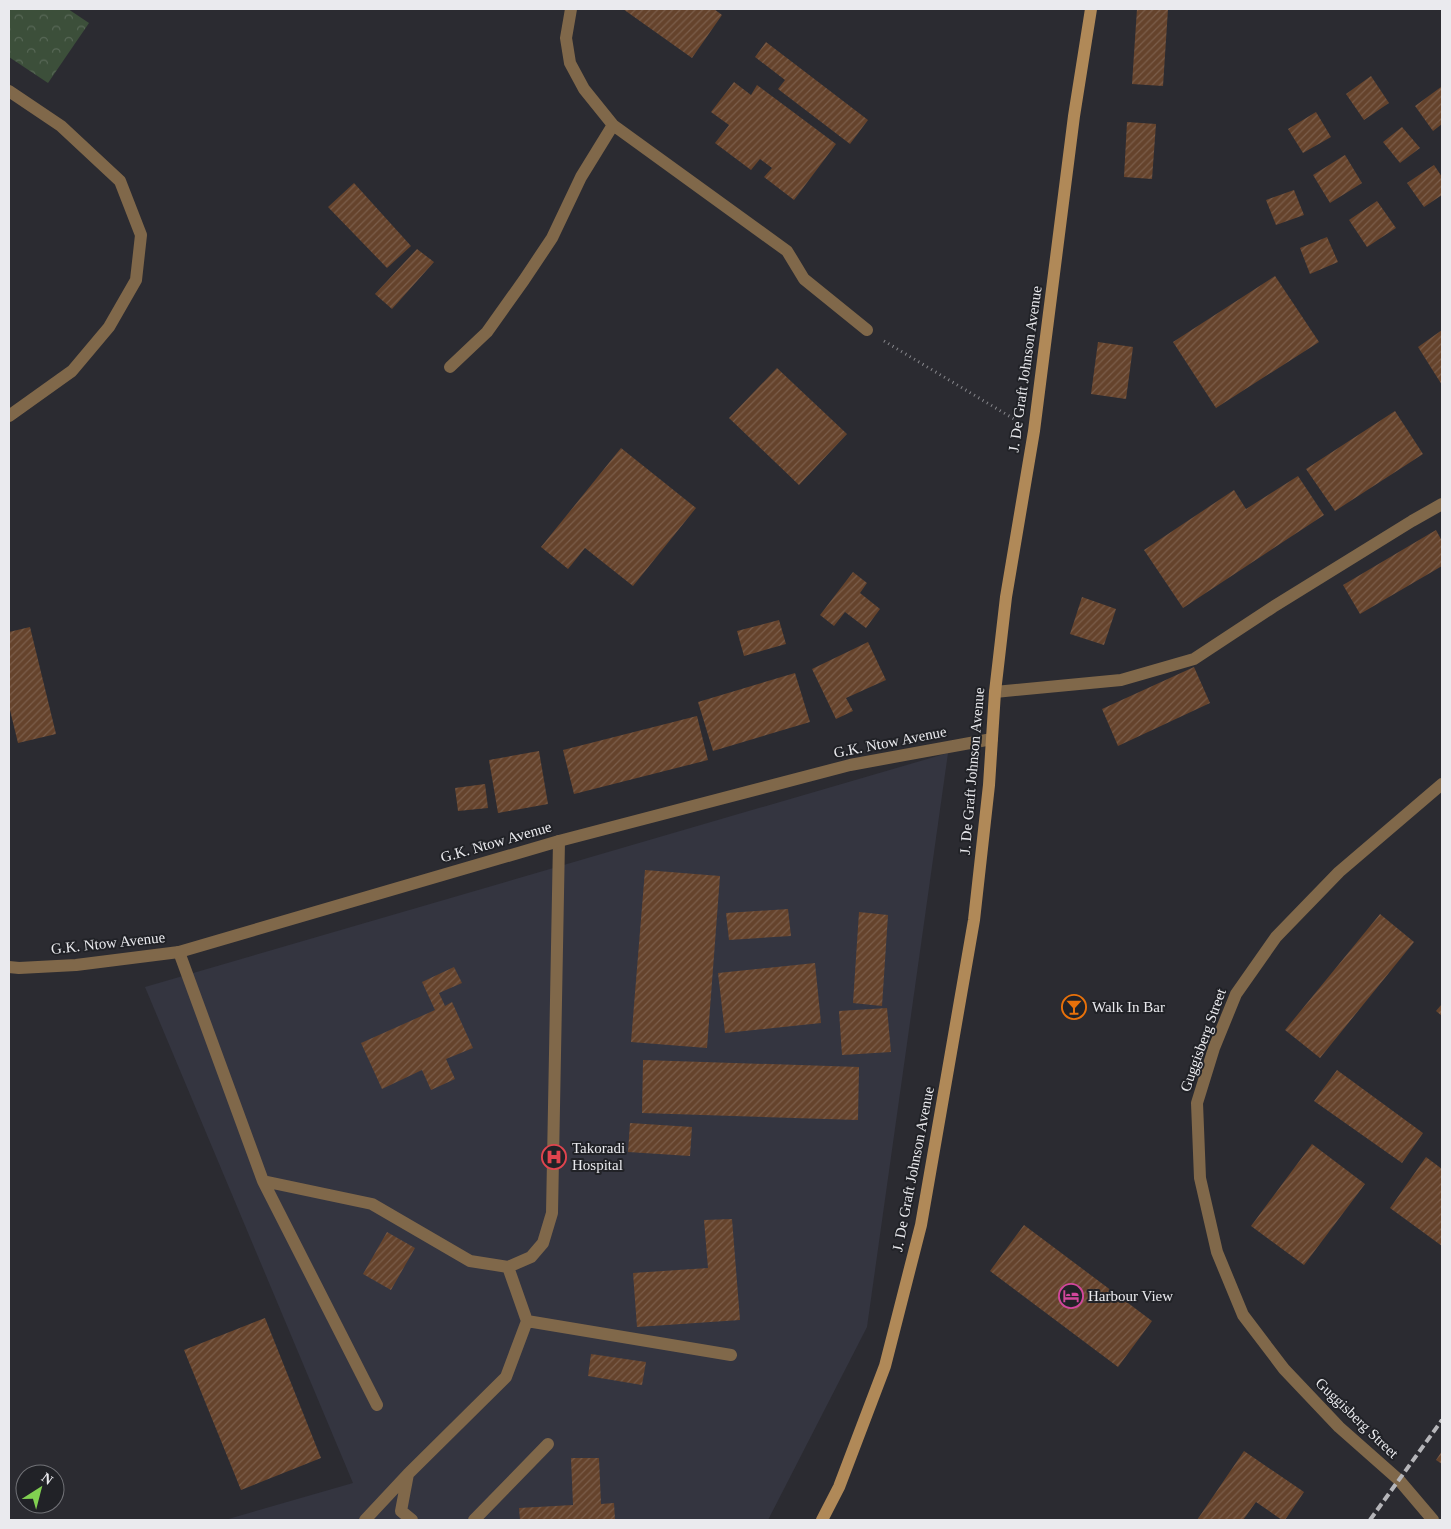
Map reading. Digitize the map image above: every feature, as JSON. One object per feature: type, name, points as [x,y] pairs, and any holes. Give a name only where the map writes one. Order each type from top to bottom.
[{"type":"street","points":[[571,9],[566,38],[570,63],[584,89],[613,125],[787,251],[804,279],[867,330]]},
{"type":"street","name":"J. De Graft Johnson Avenue","points":[[822,1520],[839,1487],[885,1366],[921,1225],[974,920],[989,785],[995,692],[1006,597],[1034,431],[1074,116],[1091,9]]},
{"type":"street","points":[[9,91],[61,126],[120,181],[141,235],[136,280],[109,326],[72,371],[9,416]]},
{"type":"street","points":[[450,367],[487,332],[524,280],[552,238],[581,177],[613,125]]},
{"type":"street","points":[[995,692],[1121,680],[1194,659],[1412,520],[1442,504]]},
{"type":"street","name":"G.K. Ntow Avenue","points":[[9,967],[76,965],[178,952],[559,841],[850,765],[992,739]]},
{"type":"street","name":"Guggisberg Street","points":[[1432,1520],[1399,1480],[1339,1427],[1284,1369],[1243,1315],[1217,1252],[1200,1178],[1197,1103],[1214,1048],[1236,994],[1276,937],[1339,872],[1442,784]]},
{"type":"street","points":[[263,1181],[372,1204],[470,1261],[508,1267],[530,1257],[543,1243],[552,1213],[559,841]]},
{"type":"street","points":[[178,952],[263,1181],[377,1405]]},
{"type":"street","points":[[366,1520],[408,1474],[506,1377],[527,1321],[508,1267]]},
{"type":"street","points":[[527,1321],[732,1355]]},
{"type":"street","points":[[474,1520],[548,1444]]},
{"type":"street","points":[[408,1474],[401,1511],[412,1520]]},
{"type":"path","points":[[867,330],[1034,431]]},
{"type":"shaded area","name":"Takoradi Hospital","points":[[948,753],[867,1327],[768,1520],[225,1520],[353,1483],[145,987]]},
{"type":"green space","points":[[9,9],[68,9],[89,23],[48,83],[9,57]]},
{"type":"building","points":[[623,9],[714,9],[722,15],[692,58]]},
{"type":"building","points":[[1137,9],[1168,9],[1163,86],[1132,84]]},
{"type":"building","points":[[766,42],[868,120],[850,144],[778,89],[785,80],[755,57]]},
{"type":"building","points":[[1371,76],[1389,103],[1364,120],[1346,94]]},
{"type":"building","points":[[734,82],[751,95],[757,85],[836,144],[794,200],[764,177],[772,168],[760,159],[751,170],[715,143],[729,125],[711,112]]},
{"type":"building","points":[[1441,87],[1442,124],[1433,131],[1415,106]]},
{"type":"building","points":[[1316,112],[1331,137],[1303,153],[1288,129]]},
{"type":"building","points":[[1127,122],[1156,124],[1152,179],[1124,177]]},
{"type":"building","points":[[1402,127],[1420,148],[1400,163],[1383,142]]},
{"type":"building","points":[[1345,155],[1362,183],[1330,203],[1313,175]]},
{"type":"building","points":[[1434,165],[1442,177],[1442,195],[1424,207],[1407,183]]},
{"type":"building","points":[[354,183],[411,246],[387,268],[328,207]]},
{"type":"building","points":[[1294,190],[1304,215],[1276,225],[1266,200]]},
{"type":"building","points":[[1377,201],[1396,228],[1367,247],[1349,220]]},
{"type":"building","points":[[1327,237],[1338,262],[1310,274],[1300,248]]},
{"type":"building","points":[[417,249],[434,262],[392,309],[375,294]]},
{"type":"building","points":[[1275,276],[1319,342],[1216,408],[1173,342]]},
{"type":"building","points":[[1442,330],[1442,385],[1418,347]]},
{"type":"building","points":[[1098,342],[1133,347],[1126,399],[1091,394]]},
{"type":"building","points":[[777,368],[847,434],[799,485],[729,418]]},
{"type":"building","points":[[1395,411],[1423,454],[1335,511],[1306,469]]},
{"type":"building","points":[[621,448],[696,508],[633,586],[585,548],[568,569],[541,547]]},
{"type":"building","points":[[1298,476],[1324,515],[1183,608],[1144,550],[1234,490],[1246,509]]},
{"type":"building","points":[[1436,530],[1442,541],[1442,566],[1360,614],[1343,585]]},
{"type":"building","points":[[853,572],[867,583],[860,593],[880,609],[866,628],[845,612],[834,626],[820,615]]},
{"type":"building","points":[[1082,597],[1116,609],[1104,645],[1070,634]]},
{"type":"building","points":[[779,620],[786,644],[744,656],[737,631]]},
{"type":"building","points":[[30,627],[56,734],[18,743],[9,706],[9,632]]},
{"type":"building","points":[[868,642],[886,680],[846,698],[853,711],[836,719],[812,669]]},
{"type":"building","points":[[1194,667],[1210,703],[1118,746],[1102,709]]},
{"type":"building","points":[[795,673],[810,722],[713,751],[698,702]]},
{"type":"building","points":[[697,716],[708,760],[574,794],[563,750]]},
{"type":"building","points":[[539,751],[548,804],[498,813],[489,760]]},
{"type":"building","points":[[485,784],[488,808],[458,811],[455,788]]},
{"type":"building","points":[[645,870],[720,876],[707,1048],[631,1042]]},
{"type":"building","points":[[788,909],[791,936],[729,940],[726,913]]},
{"type":"building","points":[[859,912],[888,915],[882,1006],[853,1003]]},
{"type":"building","points":[[1380,914],[1414,942],[1320,1058],[1285,1030]]},
{"type":"building","points":[[815,963],[821,1023],[725,1033],[718,973]]},
{"type":"building","points":[[454,967],[462,983],[439,993],[445,1006],[452,1002],[473,1048],[446,1059],[455,1079],[431,1090],[422,1070],[382,1089],[361,1043],[435,1010],[422,982]]},
{"type":"building","points":[[1442,1004],[1442,1016],[1436,1011]]},
{"type":"building","points":[[887,1008],[891,1052],[842,1055],[839,1011]]},
{"type":"building","points":[[643,1060],[859,1067],[858,1120],[642,1113]]},
{"type":"building","points":[[1337,1070],[1423,1133],[1402,1163],[1314,1101]]},
{"type":"building","points":[[630,1123],[692,1127],[690,1156],[628,1152]]},
{"type":"building","points":[[1312,1144],[1365,1184],[1304,1265],[1251,1226]]},
{"type":"building","points":[[1426,1157],[1442,1169],[1442,1246],[1390,1208]]},
{"type":"building","points":[[732,1219],[740,1320],[637,1327],[633,1273],[708,1268],[704,1220]]},
{"type":"building","name":"Harbour View","points":[[1024,1225],[1152,1321],[1118,1367],[990,1271]]},
{"type":"building","points":[[387,1232],[415,1248],[391,1290],[363,1274]]},
{"type":"building","points":[[265,1318],[321,1458],[241,1490],[184,1350]]},
{"type":"building","points":[[591,1354],[646,1362],[642,1385],[588,1376]]},
{"type":"building","points":[[1244,1451],[1304,1492],[1285,1520],[1282,1520],[1256,1502],[1243,1520],[1197,1520]]},
{"type":"building","points":[[1442,1451],[1442,1464],[1436,1460]]},
{"type":"building","points":[[571,1458],[599,1458],[601,1504],[614,1503],[615,1520],[520,1520],[519,1508],[573,1505]]},
{"type":"railway","points":[[1370,1520],[1442,1420]]},
{"type":"place","name":"Walk In Bar","points":[[1074,1007]]},
{"type":"place","name":"Takoradi Hospital","points":[[554,1157]]},
{"type":"place","name":"Harbour View","points":[[1071,1296]]}]
